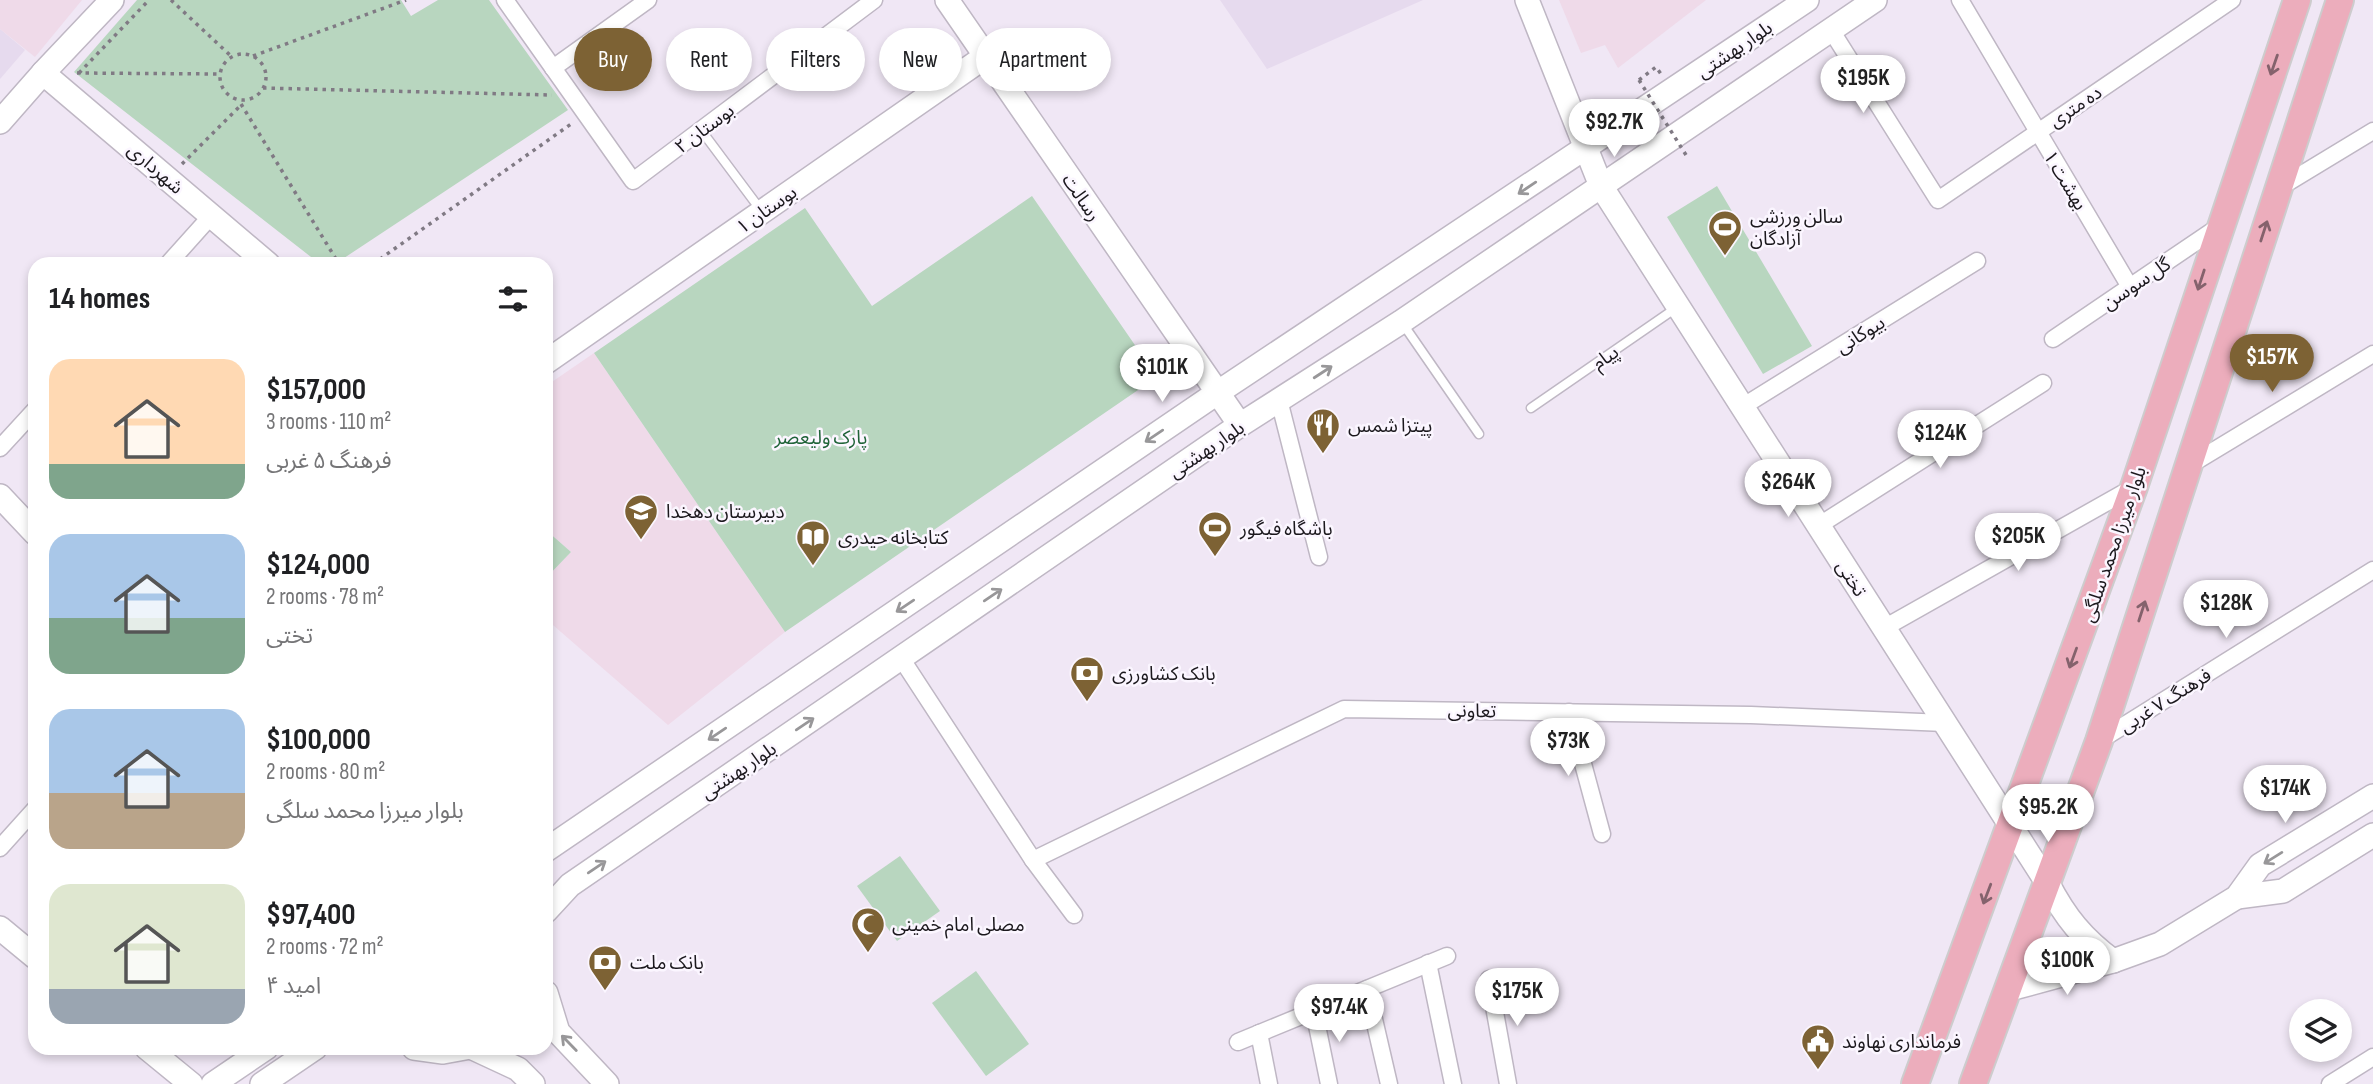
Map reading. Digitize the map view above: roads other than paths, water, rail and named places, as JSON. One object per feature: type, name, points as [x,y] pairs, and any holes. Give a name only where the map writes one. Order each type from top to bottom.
[{"type":"main road","points":[[0,122],[112,0]]},
{"type":"main road","name":"رسالت","points":[[947,0],[976,42]]},
{"type":"main road","name":"تختی","points":[[1527,0],[1601,186],[2048,884],[2063,915],[2084,939],[2113,961]]},
{"type":"main road","name":"بلوار بهشتی","points":[[553,845],[1217,393],[1807,0]]},
{"type":"main road","name":"بلوار بهشتی","points":[[553,903],[570,885],[1240,425],[1401,321],[1875,0]]},
{"type":"main road","name":"بلوار میرزا محمد سلگی","points":[[1915,1084],[2012,828],[2134,487],[2218,227],[2297,0]]},
{"type":"main road","points":[[1973,1084],[2099,741],[2340,0]]},
{"type":"main road","name":"بوستان ۱","points":[[553,357],[976,63]]},
{"type":"main road","name":"شهرداری","points":[[43,73],[260,257]]},
{"type":"main road","name":"رسالت","points":[[1010,91],[1240,425]]},
{"type":"main road","points":[[0,496],[28,526]]},
{"type":"main road","points":[[2010,989],[2113,961],[2160,944],[2237,897],[2260,865],[2373,796]]},
{"type":"main road","points":[[2237,897],[2283,891],[2373,835]]},
{"type":"main road","points":[[0,928],[28,951]]},
{"type":"main road","points":[[553,1016],[558,1032],[607,1084]]},
{"type":"main road","points":[[156,1055],[191,1084]]},
{"type":"main road","points":[[213,1084],[256,1055]]},
{"type":"main road","points":[[262,1084],[305,1055]]},
{"type":"main road","points":[[488,1055],[519,1069],[533,1084]]},
{"type":"street","points":[[505,0],[553,68],[648,0]]},
{"type":"street","name":"بوستان ۲","points":[[553,68],[634,181],[874,0]]},
{"type":"street","name":"بهشت ۱","points":[[1960,0],[2130,287]]},
{"type":"street","name":"ده متری","points":[[1831,30],[1938,200],[2232,0]]},
{"type":"street","points":[[2277,189],[2373,131]]},
{"type":"street","points":[[174,257],[211,216]]},
{"type":"street","name":"گل سوسن","points":[[2053,339],[2218,227]]},
{"type":"street","name":"بیوکانی","points":[[1742,407],[1977,261]]},
{"type":"street","points":[[2189,466],[2373,354]]},
{"type":"street","points":[[1818,526],[2043,383]]},
{"type":"street","points":[[1279,400],[1319,556]]},
{"type":"street","points":[[0,448],[28,418]]},
{"type":"street","points":[[1884,628],[2134,487]]},
{"type":"street","name":"فرهنگ ۷ غربی","points":[[2099,741],[2373,570]]},
{"type":"street","points":[[901,658],[1033,860],[1074,915]]},
{"type":"street","name":"تعاونی","points":[[1033,860],[1343,709],[1751,715],[1945,723]]},
{"type":"street","points":[[1569,712],[1602,834]]},
{"type":"street","points":[[0,848],[28,817]]},
{"type":"street","points":[[1238,1042],[1447,956]]},
{"type":"street","points":[[1428,963],[1453,1084]]},
{"type":"street","points":[[1489,979],[1508,1084]]},
{"type":"street","points":[[1367,989],[1389,1084]]},
{"type":"street","points":[[1314,1010],[1329,1084]]},
{"type":"street","points":[[1259,1033],[1269,1084]]},
{"type":"street","points":[[2330,1084],[2373,1057]]},
{"type":"lane","points":[[701,130],[762,212]]},
{"type":"lane","name":"پیام","points":[[1531,408],[1678,306]]},
{"type":"lane","points":[[1401,321],[1479,434]]},
{"type":"place","name":"سالن ورزشی آزادگان","points":[[1725,257]]},
{"type":"place","name":"پیتزا شمس","points":[[1323,455]]},
{"type":"place","name":"دبیرستان دهخدا","points":[[641,541]]},
{"type":"place","name":"باشگاه فیگور","points":[[1215,558]]},
{"type":"place","name":"کتابخانه حیدری","points":[[813,567]]},
{"type":"place","name":"بانک کشاورزی","points":[[1087,703]]},
{"type":"place","name":"مصلی امام خمینی","points":[[868,954]]},
{"type":"place","name":"بانک ملت","points":[[605,992]]},
{"type":"place","name":"فرمانداری نهاوند","points":[[1818,1071]]},
{"type":"park label","name":"پارک ولیعصر","points":[[821,437]]}]
